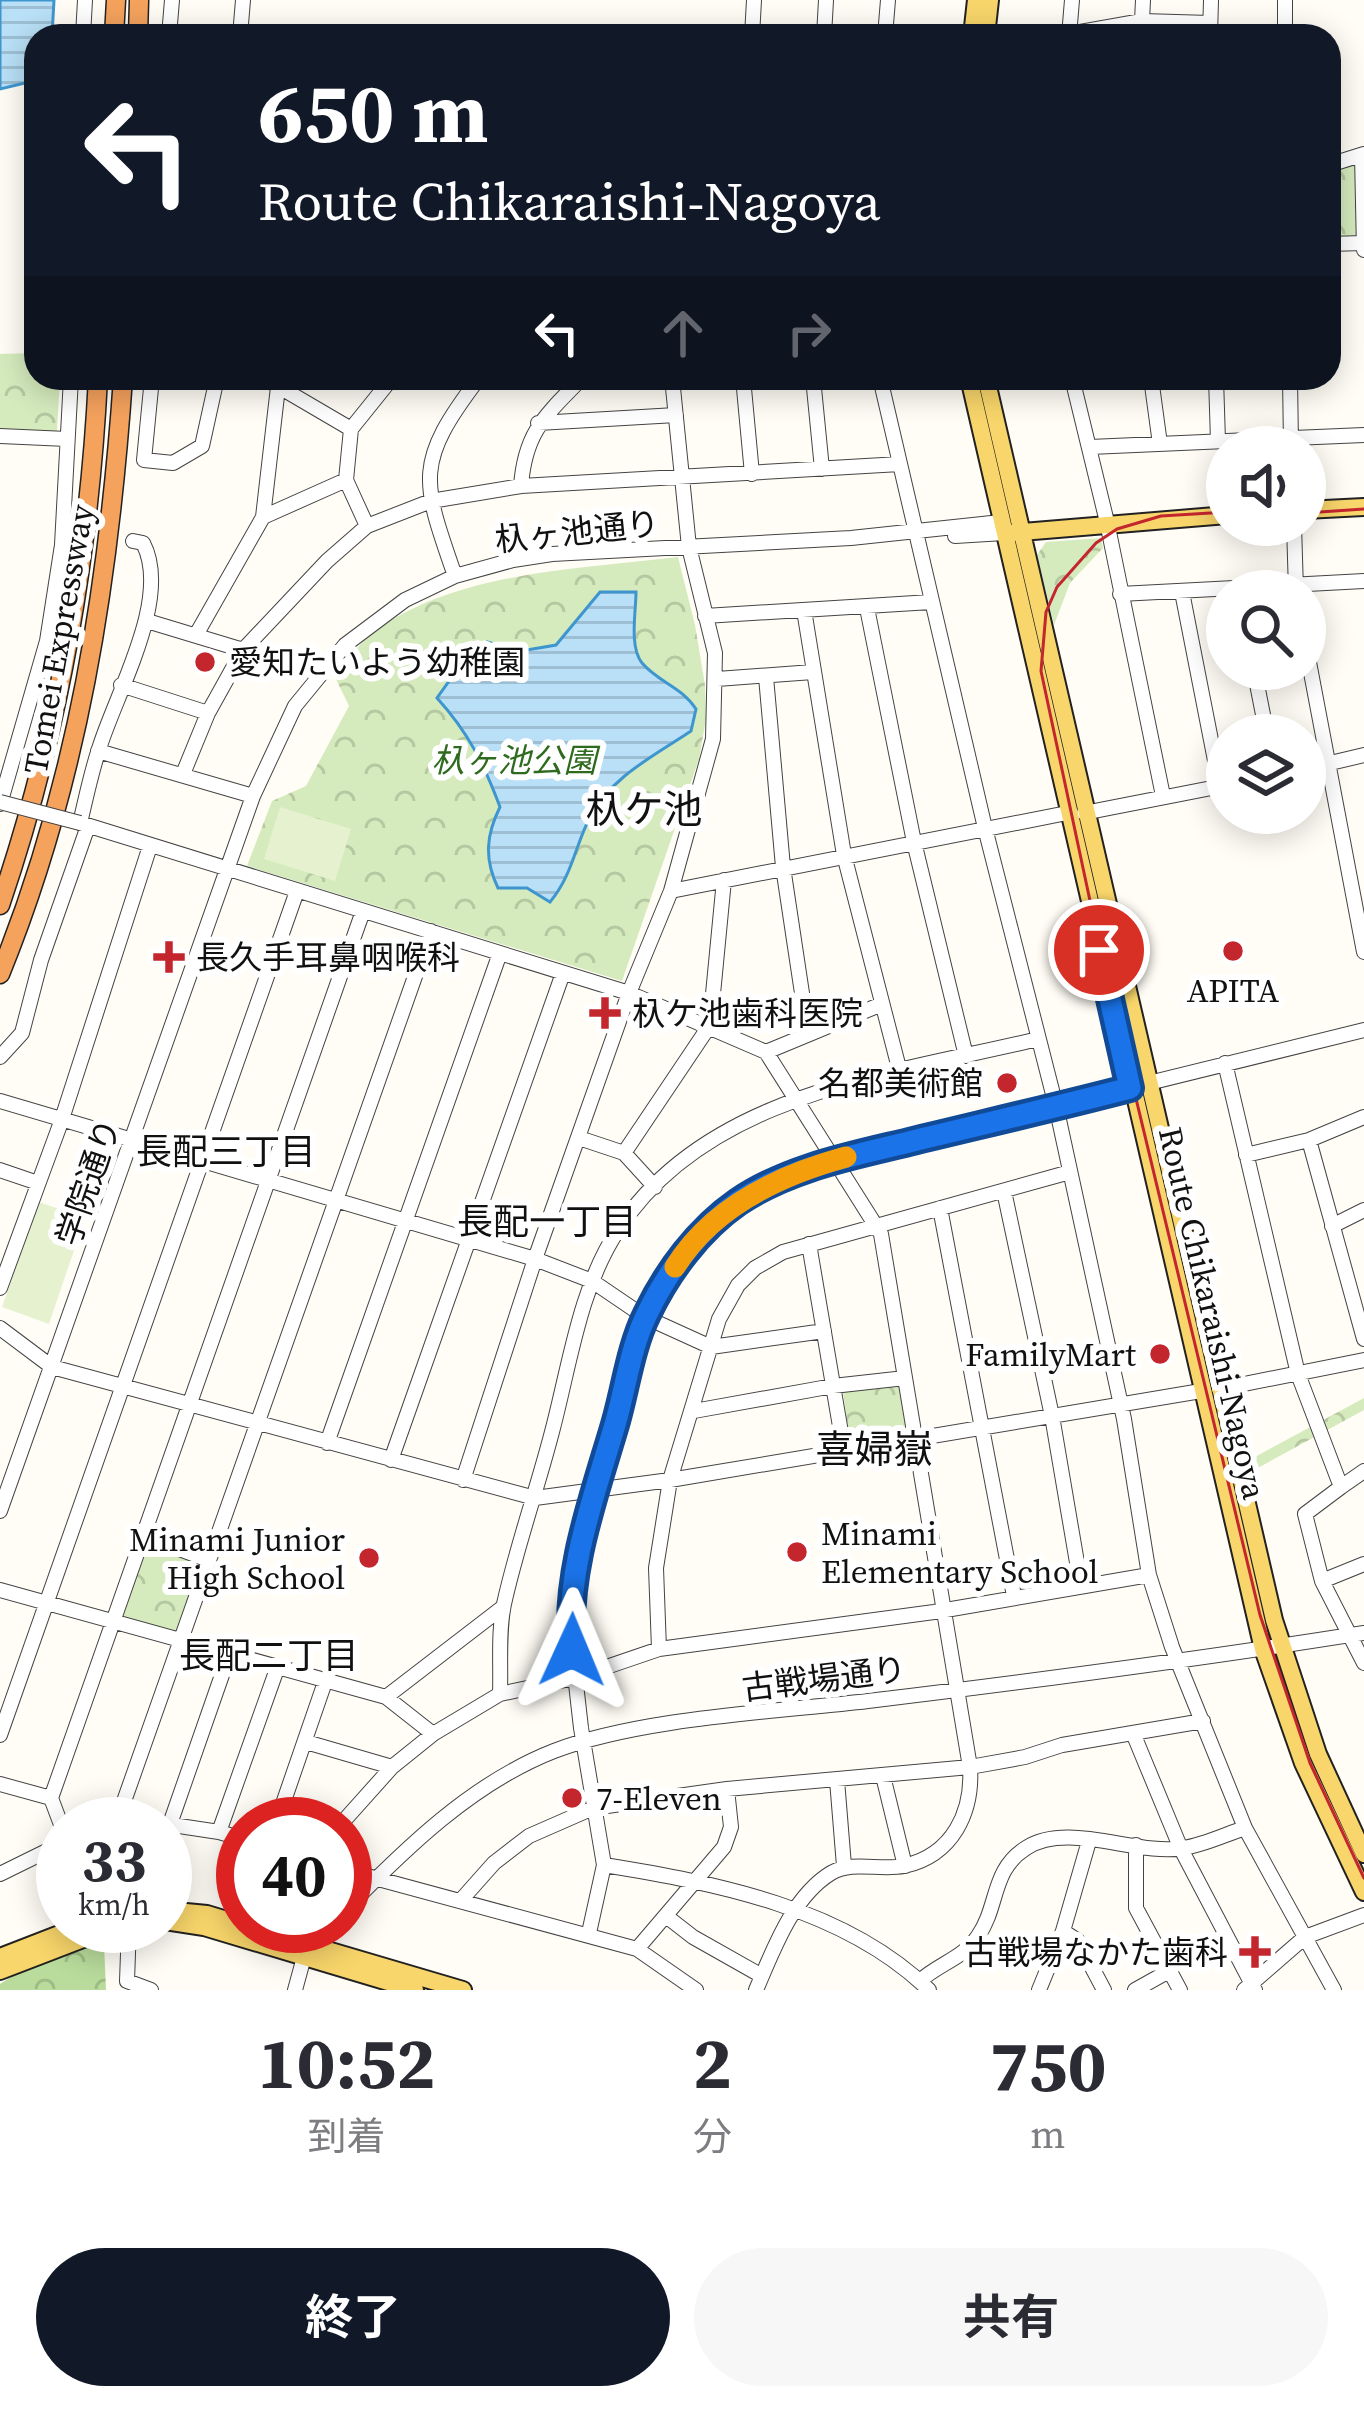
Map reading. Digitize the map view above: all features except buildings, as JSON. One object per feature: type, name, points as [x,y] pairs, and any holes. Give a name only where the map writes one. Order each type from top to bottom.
[{"type":"highway","name":"Tomei Expressway","points":[[0,905],[36,786],[64,658],[90,491],[97,390]]},
{"type":"highway","name":"Tomei Expressway","points":[[0,974],[58,800],[82,704],[116,496],[122,390]]},
{"type":"main road","points":[[972,390],[1011,527]]},
{"type":"main road","points":[[988,390],[1011,527]]},
{"type":"main road","points":[[1326,509],[1364,507]]},
{"type":"main road","points":[[1011,527],[1206,516]]},
{"type":"main road","name":"Route Chikaraishi-Nagoya","points":[[1011,527],[1076,813],[1130,1088],[1210,1390],[1282,1646],[1318,1754],[1364,1854]]},
{"type":"main road","name":"Route Chikaraishi-Nagoya","points":[[1076,813],[1150,1082],[1262,1649],[1303,1762],[1364,1892]]},
{"type":"main road","points":[[0,1957],[36,1943]]},
{"type":"main road","points":[[0,1971],[47,1953]]},
{"type":"main road","points":[[312,1953],[415,1990]]},
{"type":"main road","points":[[313,1953],[463,1990]]},
{"type":"street","points":[[1142,21],[1144,0]]},
{"type":"street","points":[[1126,24],[1168,24]]},
{"type":"street","points":[[1363,155],[1364,246]]},
{"type":"street","points":[[70,390],[62,545],[47,641],[0,803],[84,824],[431,931],[710,1025],[766,1052],[876,1223],[972,1798],[960,1826],[942,1845],[905,1866],[844,1866],[808,1891],[759,1983],[666,1916]]},
{"type":"street","points":[[151,390],[144,460],[173,463],[202,446],[214,390]]},
{"type":"street","points":[[196,635],[263,517],[278,390]]},
{"type":"street","points":[[283,390],[351,429]]},
{"type":"street","points":[[367,526],[346,480],[351,429],[382,390]]},
{"type":"street","points":[[455,576],[430,501],[429,472],[441,429],[470,390]]},
{"type":"street","points":[[521,486],[524,452],[538,423],[570,390]]},
{"type":"street","points":[[463,1480],[535,1259],[629,994],[671,891],[706,777],[717,679],[689,548],[673,390]]},
{"type":"street","points":[[744,390],[752,474]]},
{"type":"street","points":[[815,390],[822,469]]},
{"type":"street","points":[[883,390],[985,828],[1056,1106],[1121,1403],[1149,1576],[1246,1828],[1334,1990]]},
{"type":"street","points":[[1075,390],[1163,796]]},
{"type":"street","points":[[1153,390],[1160,444]]},
{"type":"street","points":[[1216,390],[1218,426]]},
{"type":"street","points":[[1291,390],[1291,426]]},
{"type":"street","points":[[538,423],[676,415]]},
{"type":"street","points":[[1326,440],[1364,435]]},
{"type":"street","points":[[0,436],[67,439]]},
{"type":"street","points":[[1090,447],[1206,442]]},
{"type":"street","points":[[183,774],[208,713],[243,650],[367,526],[430,501],[521,486],[900,464]]},
{"type":"street","points":[[263,517],[346,480]]},
{"type":"street","name":"杁ヶ池通り","points":[[225,869],[295,706],[345,645],[405,600],[455,576],[533,556],[1011,527]]},
{"type":"street","points":[[0,1057],[22,1033],[84,824],[98,752],[147,621],[153,563],[143,543],[133,541]]},
{"type":"street","points":[[1326,585],[1364,581]]},
{"type":"street","points":[[1120,594],[1206,591]]},
{"type":"street","points":[[1181,592],[1208,714]]},
{"type":"street","points":[[705,616],[931,602]]},
{"type":"street","points":[[867,608],[914,842],[966,1056]]},
{"type":"street","points":[[804,610],[844,855],[900,1072]]},
{"type":"street","points":[[147,621],[243,650]]},
{"type":"street","points":[[717,679],[813,672]]},
{"type":"street","points":[[766,677],[783,868],[808,1033]]},
{"type":"street","points":[[122,686],[208,713]]},
{"type":"street","points":[[1314,690],[1364,952]]},
{"type":"street","points":[[98,752],[253,796]]},
{"type":"street","points":[[1328,762],[1364,755]]},
{"type":"street","points":[[671,891],[1206,788]]},
{"type":"street","points":[[0,1288],[61,1122],[150,846]]},
{"type":"street","name":"学院通り","points":[[0,1511],[225,869]]},
{"type":"street","points":[[624,1154],[710,1025],[724,880]]},
{"type":"street","points":[[0,1736],[297,891]]},
{"type":"street","points":[[51,1797],[363,911]]},
{"type":"street","points":[[126,1797],[431,931]]},
{"type":"street","points":[[327,1443],[500,953]]},
{"type":"street","points":[[391,1460],[563,973]]},
{"type":"street","points":[[766,1052],[882,1004]]},
{"type":"street","points":[[589,1933],[604,1865],[569,1622],[596,1490],[645,1317],[680,1259],[739,1202],[780,1179],[836,1160],[1364,1030]]},
{"type":"street","points":[[500,1694],[503,1607],[592,1280],[618,1228],[690,1155],[744,1120],[797,1099],[1038,1040]]},
{"type":"street","points":[[1225,1063],[1298,1373],[1341,1486]]},
{"type":"street","points":[[0,1102],[535,1259],[592,1280],[645,1317],[711,1347],[824,1330]]},
{"type":"street","points":[[1246,1155],[1309,1140],[1364,1117]]},
{"type":"street","points":[[579,1138],[624,1154],[655,1187]]},
{"type":"street","points":[[1309,1140],[1332,1226],[1358,1290],[1364,1339]]},
{"type":"street","points":[[0,1170],[38,1183]]},
{"type":"street","points":[[659,1649],[656,1568],[670,1480],[719,1318],[738,1285],[755,1268],[783,1252],[1070,1172]]},
{"type":"street","points":[[1004,1191],[1052,1416],[1081,1586]]},
{"type":"street","points":[[940,1208],[1013,1597]]},
{"type":"street","points":[[1332,1226],[1364,1210]]},
{"type":"street","points":[[0,1226],[19,1233]]},
{"type":"street","points":[[809,1244],[844,1450]]},
{"type":"street","points":[[0,1328],[52,1367],[536,1498],[670,1480],[1364,1360]]},
{"type":"street","points":[[694,1411],[905,1378]]},
{"type":"street","points":[[1364,1471],[1306,1514],[1322,1581],[1356,1635],[1364,1663]]},
{"type":"street","points":[[144,1536],[209,1560]]},
{"type":"street","points":[[1322,1581],[1364,1564]]},
{"type":"street","points":[[365,1797],[392,1767],[433,1734],[500,1694],[574,1678],[659,1649],[1149,1576]]},
{"type":"street","points":[[0,1590],[386,1697],[433,1734]]},
{"type":"street","points":[[386,1697],[503,1607]]},
{"type":"street","name":"古戦場通り","points":[[374,1880],[493,1783],[550,1752],[583,1742],[663,1726],[1356,1635]]},
{"type":"street","points":[[177,1797],[230,1652]]},
{"type":"street","points":[[231,1797],[278,1666]]},
{"type":"street","points":[[286,1797],[326,1679]]},
{"type":"street","points":[[462,1899],[494,1863],[529,1836],[593,1808],[970,1767],[1062,1745],[1203,1721]]},
{"type":"street","points":[[1133,1733],[1181,1849],[1250,1988],[1305,1937],[1364,1915]]},
{"type":"street","points":[[306,1742],[392,1767]]},
{"type":"street","points":[[883,1777],[905,1866]]},
{"type":"street","points":[[836,1780],[844,1866]]},
{"type":"street","points":[[0,1784],[47,1797]]},
{"type":"street","points":[[637,1949],[724,1847],[731,1827],[727,1790]]},
{"type":"street","points":[[604,1865],[698,1880],[794,1912],[866,1940],[898,1960],[924,1986],[970,1948],[983,1930],[1001,1871],[1020,1852],[1048,1838],[1181,1849],[1246,1828]]},
{"type":"street","points":[[1039,1990],[1063,1931],[1088,1841]]},
{"type":"street","points":[[1136,1845],[1136,1908],[1180,1990]]},
{"type":"street","points":[[0,1874],[36,1856]]},
{"type":"street","points":[[374,1880],[462,1899],[637,1949],[689,1988]]},
{"type":"street","points":[[1063,1931],[1078,1941],[1105,1990]]},
{"type":"street","points":[[128,1953],[127,1981],[152,1990]]},
{"type":"street","points":[[295,1990],[309,1953]]},
{"type":"street","points":[[1135,1990],[1169,1971]]},
{"type":"green space","points":[[1358,160],[1361,240],[1341,241],[1341,165]]},
{"type":"green space","points":[[24,353],[24,390],[59,390],[57,431],[0,431],[0,354]]},
{"type":"green space","points":[[1101,538],[1103,548],[1070,583],[1054,625],[1037,555],[1046,542]]},
{"type":"green space","name":"杁ヶ池公園","points":[[678,557],[695,625],[706,719],[699,759],[622,981],[247,866],[272,801],[306,786],[349,706],[334,675],[379,628],[412,609],[485,584]]},
{"type":"green space","points":[[280,807],[351,829],[335,881],[264,859]]},
{"type":"green space","points":[[39,1202],[85,1218],[49,1324],[2,1307]]},
{"type":"green space","points":[[899,1382],[911,1430],[907,1435],[850,1444],[843,1392]]},
{"type":"green space","points":[[1364,1398],[1364,1410],[1245,1475],[1242,1464]]},
{"type":"green space","points":[[148,1545],[203,1561],[178,1633],[127,1621],[123,1615]]},
{"type":"green space","points":[[63,1953],[104,1953],[106,1990],[0,1990],[0,1984]]},
{"type":"water","points":[[0,0],[54,0],[53,24],[24,24],[24,83],[0,89]]},
{"type":"water","name":"杁ケ池","points":[[600,592],[636,592],[638,656],[696,709],[691,731],[635,768],[599,803],[550,902],[527,888],[498,888],[488,847],[500,807],[474,749],[437,698],[462,663],[487,642],[521,651],[556,645]]},
{"type":"tram line","points":[[1326,512],[1364,509]]},
{"type":"tram line","points":[[1206,513],[1161,516],[1117,529],[1096,543],[1057,587],[1046,612],[1041,671],[1102,957],[1260,1615],[1310,1763],[1364,1878]]},
{"type":"slow traffic","points":[[675,1267],[709,1227],[739,1202],[780,1179],[846,1157]]},
{"type":"place","name":"愛知たいよう幼稚園","points":[[205,662]]},
{"type":"place","name":"APITA","points":[[1233,951]]},
{"type":"place","name":"長久手耳鼻咽喉科","points":[[169,957]]},
{"type":"place","name":"杁ケ池歯科医院","points":[[605,1013]]},
{"type":"place","name":"名都美術館","points":[[1007,1083]]},
{"type":"place","name":"FamilyMart","points":[[1160,1354]]},
{"type":"place","name":"Minami Elementary School","points":[[797,1552]]},
{"type":"place","name":"Minami Junior High School","points":[[369,1558]]},
{"type":"place","name":"7-Eleven","points":[[572,1798]]},
{"type":"place","name":"古戦場なかた歯科","points":[[1255,1952]]},
{"type":"district","name":"杁ケ池","points":[[644,809]]},
{"type":"district","name":"長配三丁目","points":[[226,1151]]},
{"type":"district","name":"長配一丁目","points":[[547,1221]]},
{"type":"district","name":"喜婦嶽","points":[[874,1449]]},
{"type":"district","name":"長配二丁目","points":[[269,1655]]},
{"type":"route","points":[[572,1650],[569,1622],[574,1583],[591,1504],[645,1317],[680,1259],[739,1202],[780,1179],[836,1160],[1130,1088],[1099,950]]}]
